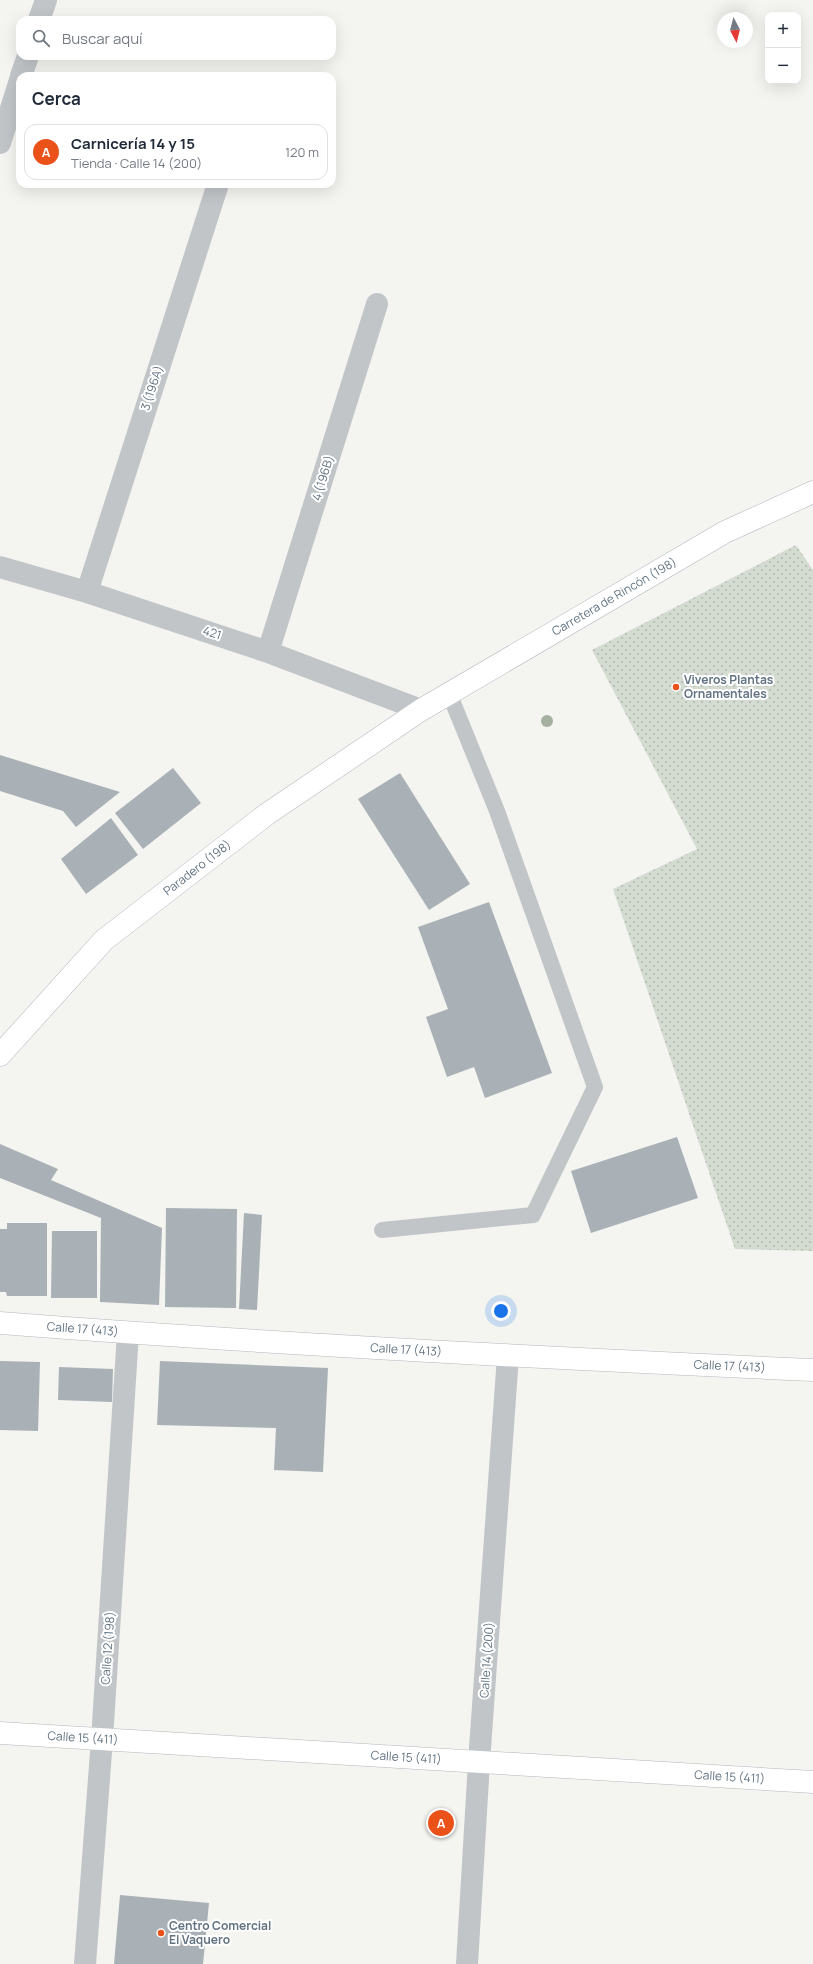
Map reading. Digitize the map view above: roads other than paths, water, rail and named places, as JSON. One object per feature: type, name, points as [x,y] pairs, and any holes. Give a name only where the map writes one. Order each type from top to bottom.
[{"type":"street","points":[[40,16],[46,0]]},
{"type":"street","points":[[22,72],[27,60]]},
{"type":"street","points":[[0,143],[16,93]]},
{"type":"street","name":"3 (196A)","points":[[86,592],[217,188]]},
{"type":"street","name":"4 (196B)","points":[[268,652],[378,304]]},
{"type":"street","name":"Carretera de Rincón (198)","points":[[420,710],[725,532],[813,492]]},
{"type":"street","name":"421","points":[[0,567],[86,592],[268,652],[420,710]]},
{"type":"street","name":"Paradero (198)","points":[[0,1055],[104,940],[267,814],[420,710]]},
{"type":"street","name":"Calle 17 (413)","points":[[0,1323],[128,1333],[508,1356],[813,1370]]},
{"type":"street","name":"Calle 12 (198)","points":[[85,1964],[102,1739],[128,1333]]},
{"type":"street","name":"Calle 14 (200)","points":[[467,1964],[479,1762],[508,1356]]},
{"type":"street","name":"Calle 15 (411)","points":[[0,1733],[813,1782]]},
{"type":"lane","points":[[382,1230],[533,1215],[595,1087],[497,811],[449,693]]},
{"type":"place","name":"Viveros Plantas Ornamentales","points":[[676,687]]},
{"type":"place","name":"Carnicería 14 y 15","points":[[441,1823]]},
{"type":"place","name":"Centro Comercial El Vaquero","points":[[161,1933]]}]
